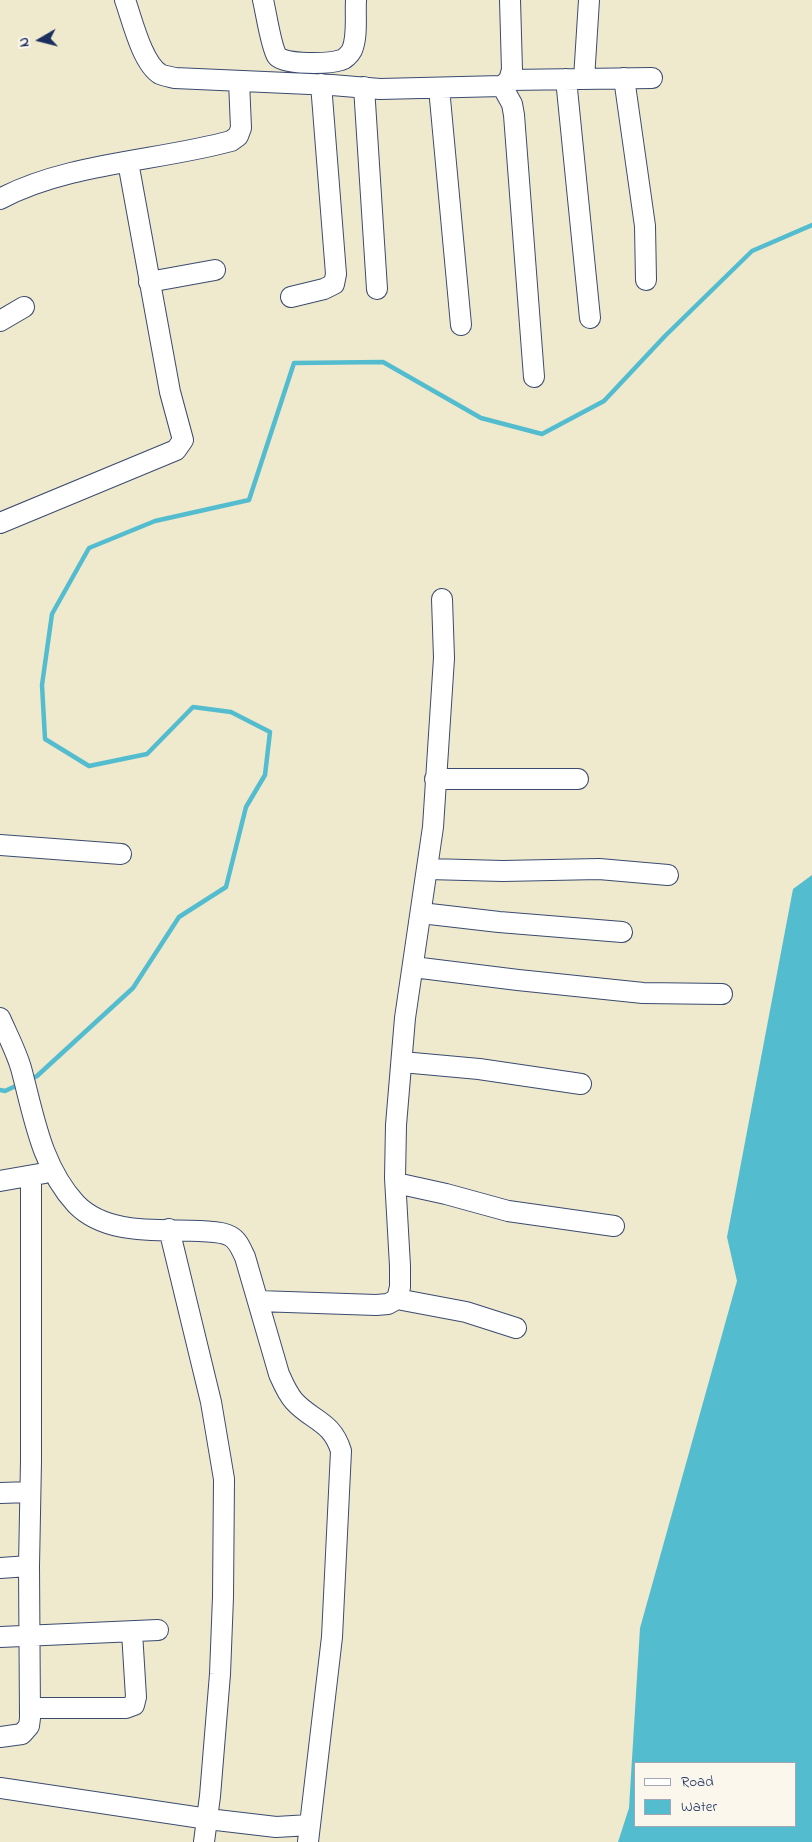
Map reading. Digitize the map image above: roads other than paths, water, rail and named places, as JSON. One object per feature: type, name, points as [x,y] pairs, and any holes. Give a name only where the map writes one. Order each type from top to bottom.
[{"type":"street","points":[[125,0],[151,66],[161,74],[175,78],[321,84],[380,89],[439,88],[575,79],[652,78]]},
{"type":"street","points":[[263,0],[274,49],[278,58],[285,62],[321,62],[342,60],[352,51],[356,0]]},
{"type":"street","points":[[510,0],[512,70],[506,83],[514,115],[534,377]]},
{"type":"street","points":[[589,0],[575,79],[590,318]]},
{"type":"street","points":[[624,78],[645,226],[646,280]]},
{"type":"street","points":[[0,199],[36,183],[70,174],[231,141],[238,136],[241,128],[242,116],[239,81]]},
{"type":"street","points":[[291,296],[324,290],[334,284],[336,274],[321,84]]},
{"type":"street","points":[[364,87],[377,288]]},
{"type":"street","points":[[439,88],[461,325]]},
{"type":"street","points":[[0,522],[176,450],[183,440],[170,392],[128,162]]},
{"type":"street","points":[[149,282],[214,270]]},
{"type":"street","points":[[0,321],[24,307]]},
{"type":"street","points":[[397,1299],[400,1287],[400,1266],[396,1184],[396,1125],[405,1018],[433,827],[444,658],[442,599]]},
{"type":"street","points":[[435,779],[578,779]]},
{"type":"street","points":[[0,844],[121,854]]},
{"type":"street","points":[[428,869],[503,871],[599,869],[668,875]]},
{"type":"street","points":[[421,913],[499,922],[622,932]]},
{"type":"street","points":[[413,967],[643,993],[722,994]]},
{"type":"street","points":[[0,1018],[20,1065],[41,1146],[63,1189],[78,1206],[99,1219],[116,1226],[136,1229],[222,1232],[237,1241],[245,1257],[279,1374],[285,1388],[294,1402],[326,1426],[337,1438],[341,1451],[332,1637],[309,1833],[0,1788]]},
{"type":"street","points":[[402,1062],[480,1070],[581,1084]]},
{"type":"street","points":[[0,1181],[54,1172]]},
{"type":"street","points":[[0,1737],[16,1736],[26,1731],[29,1726],[30,1708],[28,1566],[31,1176]]},
{"type":"street","points":[[396,1184],[446,1194],[508,1212],[614,1226]]},
{"type":"street","points":[[169,1229],[211,1402],[224,1479],[220,1674],[208,1819],[204,1842]]},
{"type":"street","points":[[258,1301],[376,1305],[388,1304],[397,1299],[466,1312],[516,1328]]},
{"type":"street","points":[[0,1493],[30,1492]]},
{"type":"street","points":[[0,1568],[28,1566]]},
{"type":"street","points":[[0,1637],[158,1630]]},
{"type":"street","points":[[30,1708],[126,1708],[134,1705],[136,1697],[132,1632]]},
{"type":"water","points":[[812,875],[812,1842],[618,1842],[629,1808],[640,1628],[737,1281],[727,1237],[793,889]]},
{"type":"waterway","points":[[29,1080],[37,1076],[133,988],[179,917],[226,887],[246,807],[265,775],[270,732],[231,712],[193,707],[147,754],[89,766],[45,739],[42,685],[52,614],[89,548],[155,521],[249,500],[294,363],[383,362],[481,418],[542,434],[604,401],[665,336],[752,251],[812,225]]},
{"type":"waterway","points":[[0,1090],[5,1091],[20,1084]]}]
